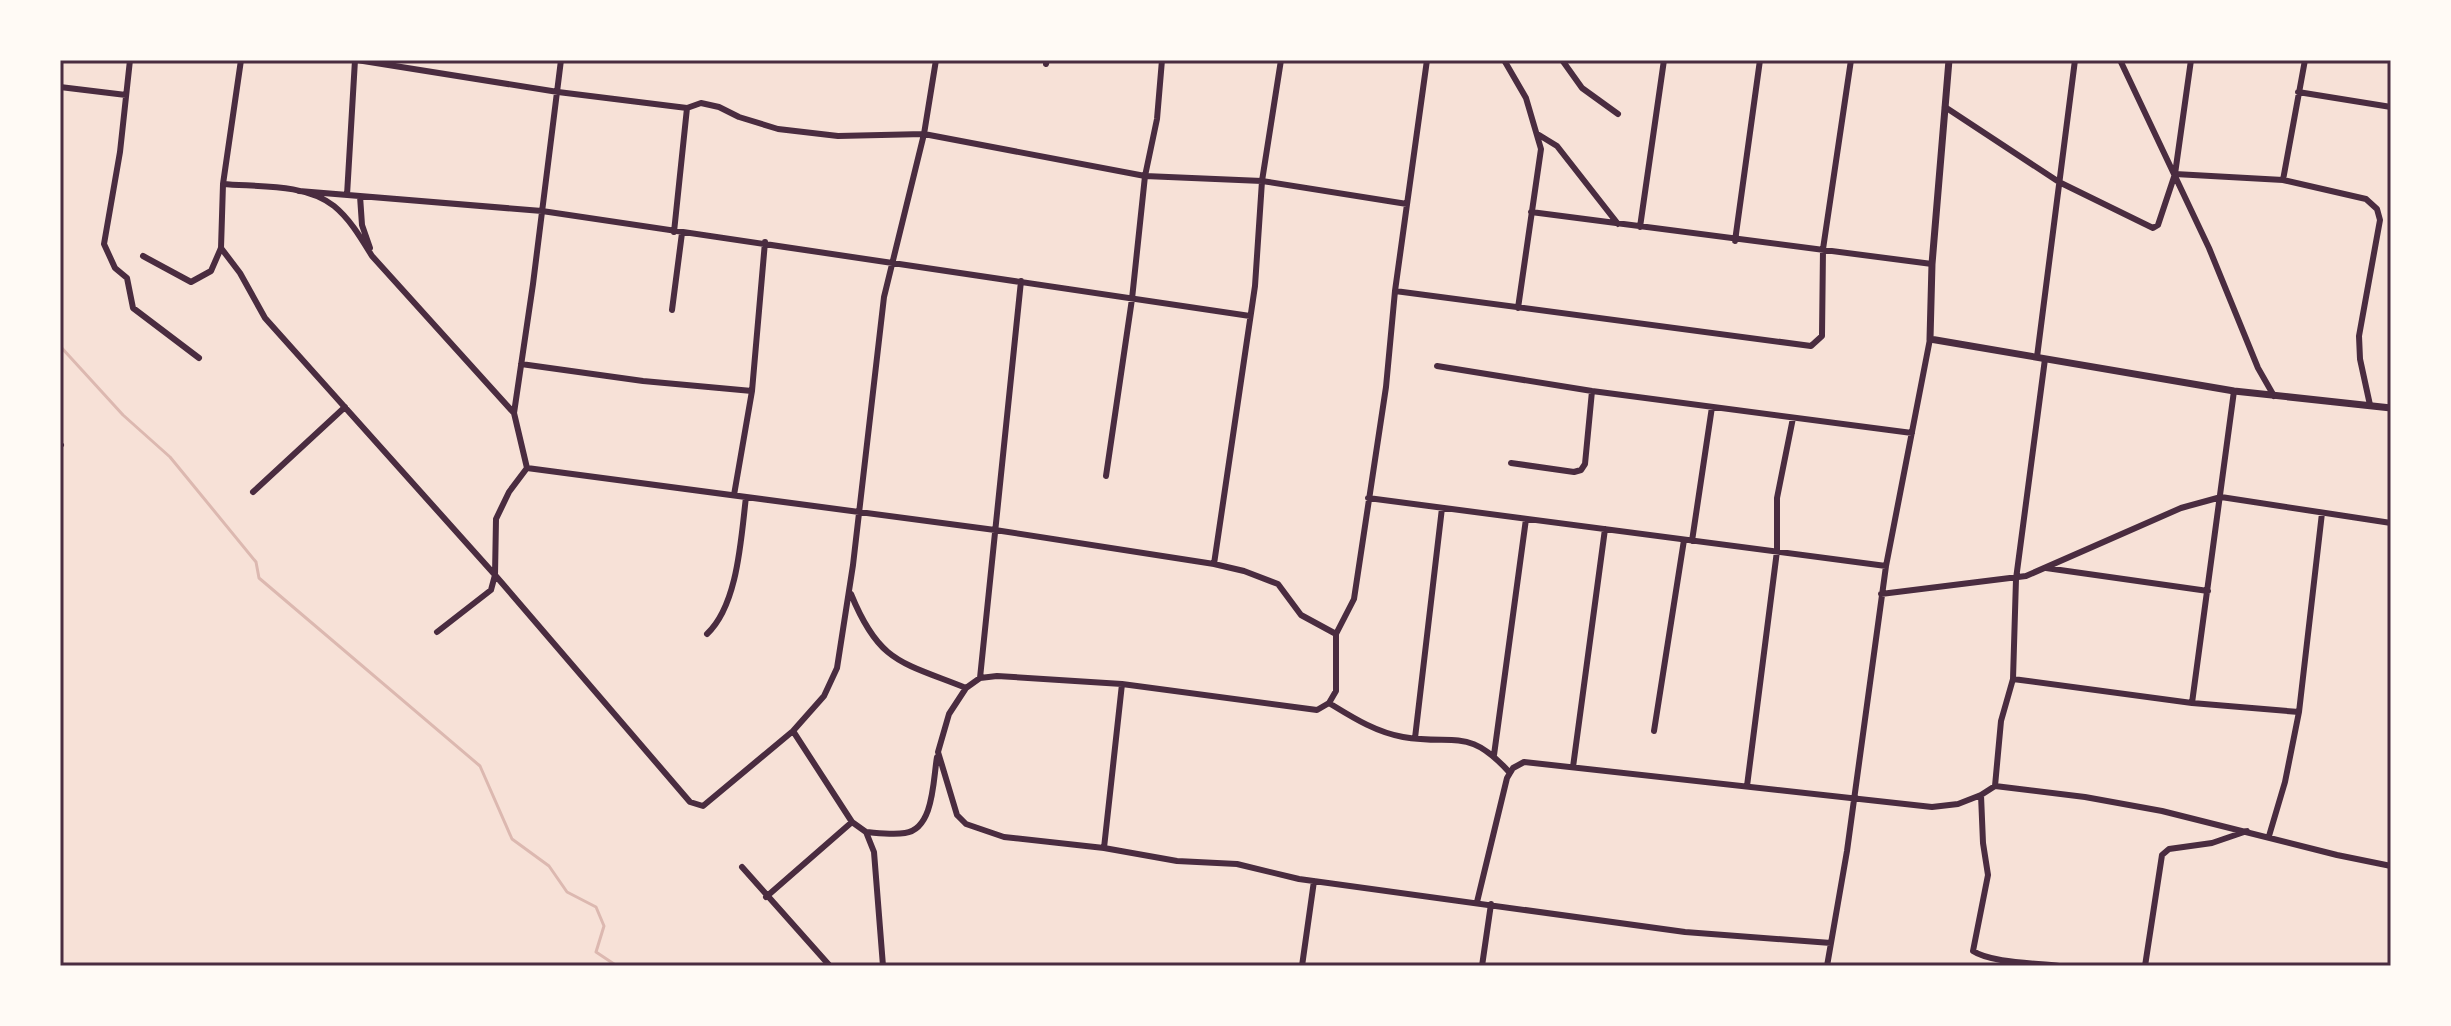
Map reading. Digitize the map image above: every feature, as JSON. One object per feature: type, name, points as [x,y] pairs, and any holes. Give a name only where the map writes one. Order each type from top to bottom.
[{"type":"street","points":[[130,60],[120,152],[104,244],[115,268],[127,278],[133,308],[199,358]]},
{"type":"street","points":[[143,256],[191,282],[211,271],[221,248],[223,184],[241,60]]},
{"type":"street","points":[[347,195],[356,60],[558,92],[687,108],[701,103],[778,129],[838,136],[924,134],[1145,176],[1262,181],[1407,204]]},
{"type":"street","points":[[527,468],[514,413],[561,60]]},
{"type":"street","points":[[221,248],[240,273],[265,318],[495,575],[690,802],[703,806],[793,731],[824,696],[837,668],[878,366],[884,297],[924,134],[936,60]]},
{"type":"street","points":[[1106,476],[1132,299],[1145,176],[1157,119],[1162,60]]},
{"type":"street","points":[[1214,564],[1257,265],[1262,181],[1281,60]]},
{"type":"street","points":[[866,832],[907,833],[921,826],[927,814],[938,752],[949,714],[966,688],[980,678],[997,676],[1122,684],[1317,710],[1329,703],[1336,691],[1336,634],[1354,599],[1386,387],[1395,291],[1427,60]]},
{"type":"street","points":[[1504,60],[1526,98],[1541,149],[1518,308]]},
{"type":"street","points":[[1562,60],[1582,88],[1618,114]]},
{"type":"street","points":[[1640,227],[1664,60]]},
{"type":"street","points":[[1735,241],[1760,60]]},
{"type":"street","points":[[1395,291],[1811,346],[1822,336],[1823,249],[1851,60]]},
{"type":"street","points":[[1827,966],[1847,851],[1881,594],[1930,339],[1932,264],[1949,60]]},
{"type":"street","points":[[1995,786],[2000,729],[2013,679],[2016,579],[2075,60]]},
{"type":"street","points":[[2120,60],[2209,248],[2246,342],[2274,396]]},
{"type":"street","points":[[1945,107],[2059,182],[2153,228],[2158,225],[2175,174],[2191,60]]},
{"type":"street","points":[[2283,180],[2305,60]]},
{"type":"street","points":[[60,87],[126,95]]},
{"type":"street","points":[[2298,92],[2391,107]]},
{"type":"street","points":[[672,310],[687,108]]},
{"type":"street","points":[[1539,135],[1557,146],[1618,224]]},
{"type":"street","points":[[2175,174],[2283,180],[2366,199],[2377,209],[2380,220],[2359,336],[2360,359],[2370,405]]},
{"type":"street","points":[[223,184],[542,211],[1250,316]]},
{"type":"street","points":[[299,191],[332,205],[353,227],[372,256],[514,413]]},
{"type":"street","points":[[360,196],[362,225],[372,256]]},
{"type":"street","points":[[1531,212],[1735,241],[1932,264]]},
{"type":"street","points":[[734,495],[752,391],[765,242]]},
{"type":"street","points":[[980,678],[1021,281]]},
{"type":"street","points":[[1930,339],[2234,391],[2391,408]]},
{"type":"street","points":[[521,364],[643,381],[752,391]]},
{"type":"street","points":[[1437,366],[1592,391],[1912,433]]},
{"type":"street","points":[[1511,463],[1574,472],[1581,470],[1585,464],[1592,391]]},
{"type":"street","points":[[2192,703],[2234,391]]},
{"type":"street","points":[[253,492],[345,407]]},
{"type":"street","points":[[1654,731],[1712,407]]},
{"type":"street","points":[[1747,786],[1777,551],[1777,498],[1793,418]]},
{"type":"street","points":[[527,468],[995,530],[1159,558],[1214,564],[1278,584],[1301,615],[1336,634]]},
{"type":"street","points":[[437,632],[491,590],[495,575],[496,519],[509,492],[527,468]]},
{"type":"street","points":[[707,634],[717,625],[724,612],[737,563],[746,497]]},
{"type":"street","points":[[1881,594],[2016,579],[2181,508],[2221,497],[2391,523]]},
{"type":"street","points":[[1368,498],[1886,566]]},
{"type":"street","points":[[1415,738],[1442,508]]},
{"type":"street","points":[[2269,836],[2285,782],[2299,712],[2322,513]]},
{"type":"street","points":[[1494,755],[1526,519]]},
{"type":"street","points":[[1573,767],[1605,529]]},
{"type":"street","points":[[2046,568],[2208,591]]},
{"type":"street","points":[[849,591],[861,620],[878,646],[896,660],[966,688]]},
{"type":"street","points":[[2013,679],[2192,703],[2299,712]]},
{"type":"street","points":[[1104,848],[1122,684]]},
{"type":"street","points":[[1329,703],[1383,732],[1478,744],[1494,755],[1510,773]]},
{"type":"street","points":[[793,731],[852,822],[866,832],[874,852],[883,966]]},
{"type":"street","points":[[938,752],[957,815],[966,824],[1004,837],[1104,848],[1177,861],[1237,864],[1314,881],[1685,932],[1831,943]]},
{"type":"street","points":[[1477,902],[1510,773],[1524,762],[1932,807],[1958,804],[1995,786],[2085,797],[2162,811],[2391,866]]},
{"type":"street","points":[[1981,795],[1988,875],[1973,951],[1995,958],[2059,966]]},
{"type":"street","points":[[766,897],[852,822]]},
{"type":"street","points":[[2145,966],[2162,855],[2169,849],[2212,843],[2247,831]]},
{"type":"street","points":[[742,867],[830,966]]},
{"type":"street","points":[[1302,966],[1314,881]]},
{"type":"street","points":[[1482,966],[1491,904]]},
{"type":"waterway","points":[[60,346],[123,415],[170,457],[256,562],[259,578],[480,766],[512,839],[549,866],[567,892],[596,907],[604,926],[596,952],[617,966]]}]
